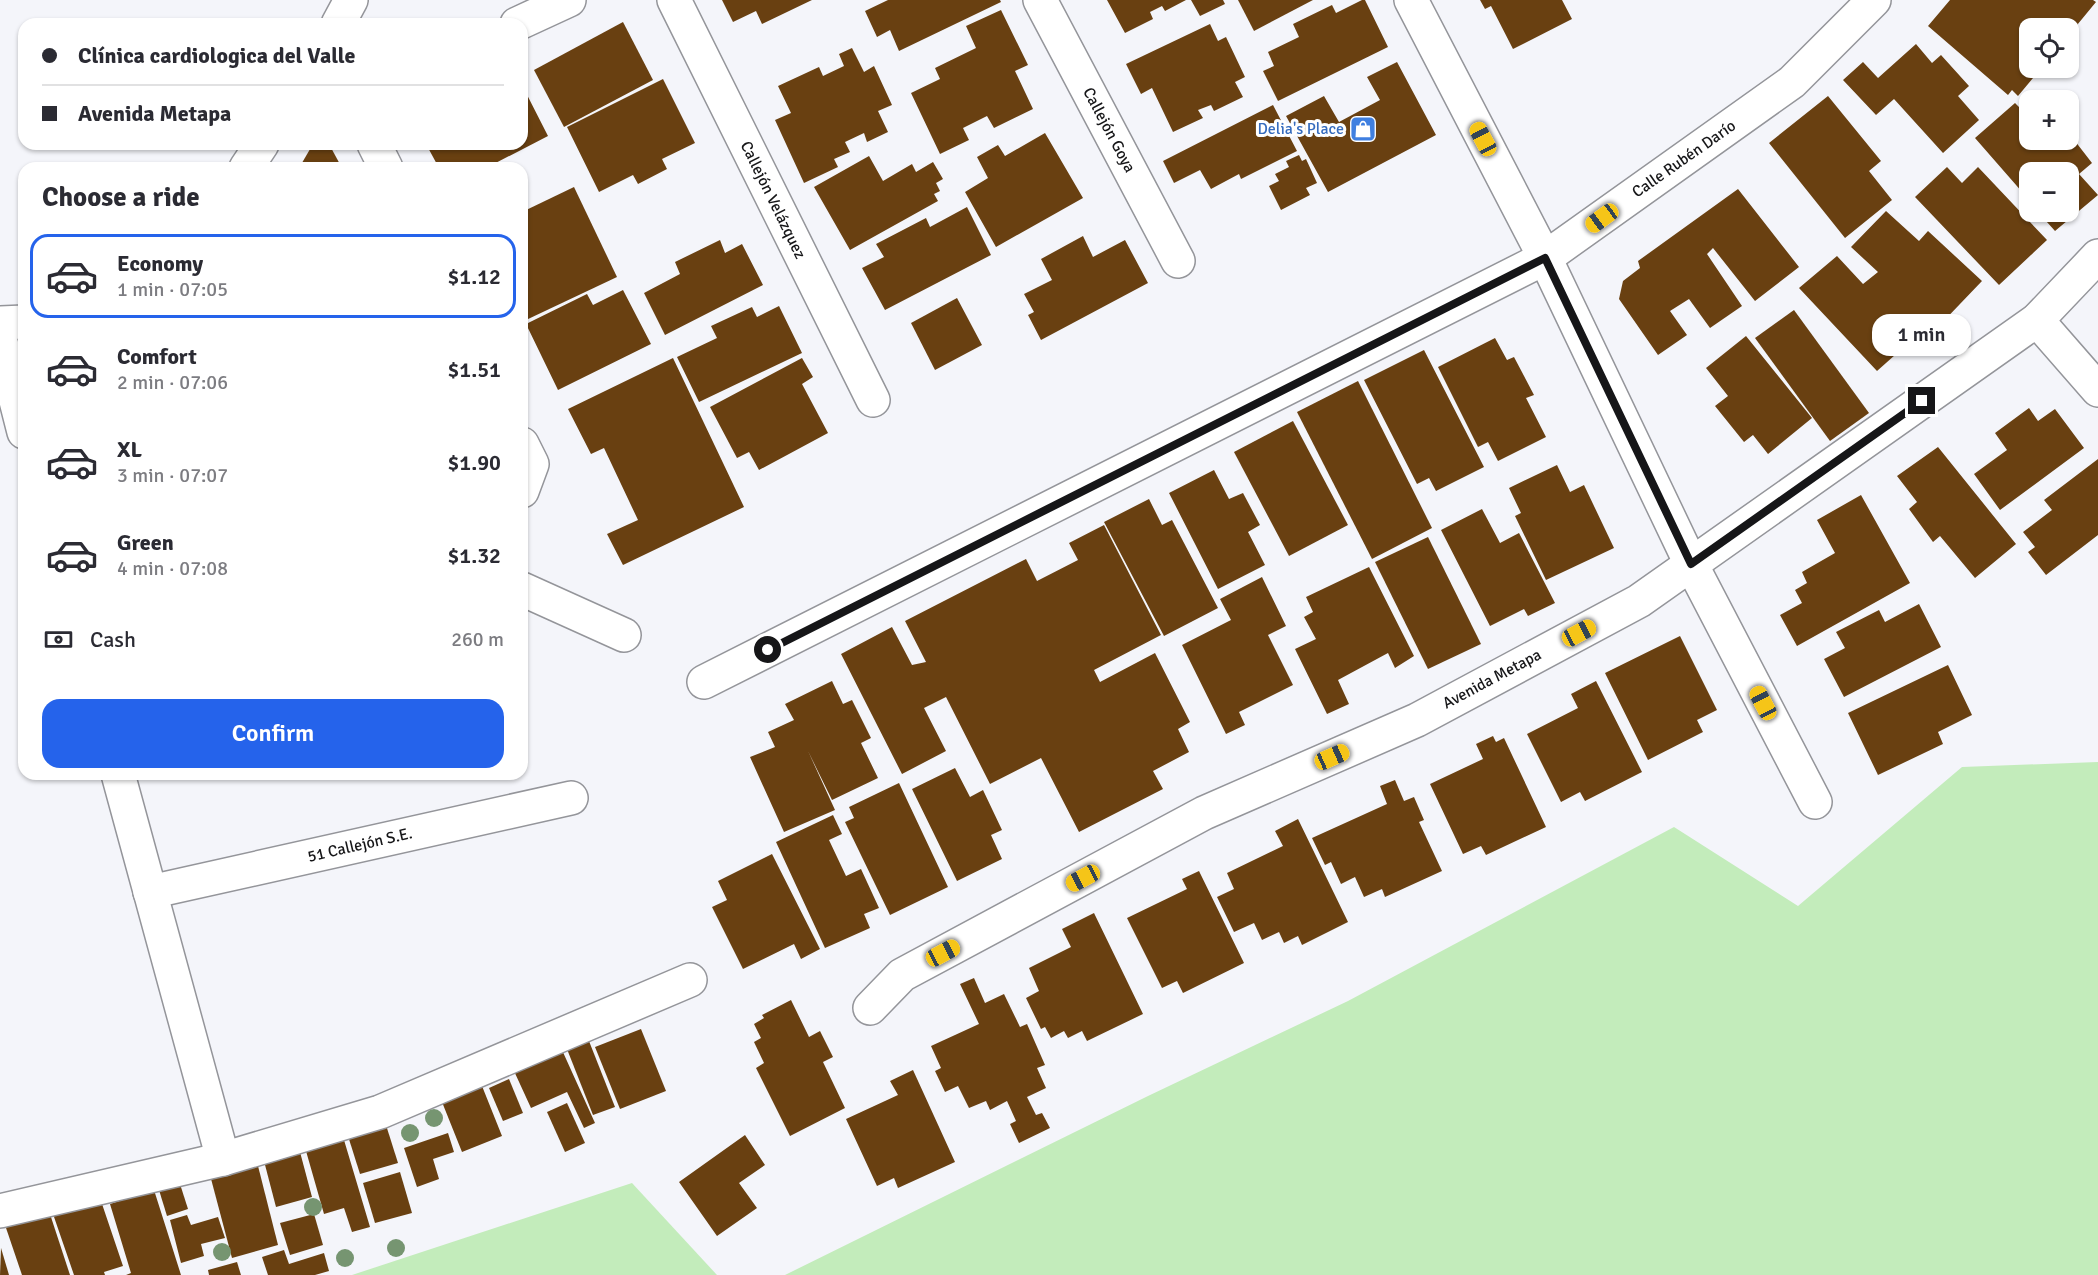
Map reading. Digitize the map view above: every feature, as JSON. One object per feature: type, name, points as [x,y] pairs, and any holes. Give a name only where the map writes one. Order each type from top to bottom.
[{"type":"street","points":[[341,18],[351,0]]},
{"type":"street","points":[[528,19],[569,0]]},
{"type":"street","name":"Callejón Velázquez","points":[[674,0],[873,400]]},
{"type":"street","name":"Callejón Goya","points":[[1040,0],[1178,261]]},
{"type":"street","points":[[1411,0],[1545,258],[1691,564],[1815,802]]},
{"type":"street","name":"Calle Rubén Darío","points":[[704,682],[1545,258],[1792,82],[1874,0]]},
{"type":"street","name":"Avenida Metapa","points":[[870,1008],[902,975],[1204,813],[1417,720],[1639,601],[2037,320],[2098,256]]},
{"type":"street","points":[[2037,320],[2098,390]]},
{"type":"street","points":[[0,323],[18,322]]},
{"type":"street","points":[[9,353],[18,400]]},
{"type":"street","points":[[528,456],[532,464],[528,474]]},
{"type":"street","points":[[528,593],[624,636]]},
{"type":"street","points":[[120,780],[223,1159]]},
{"type":"street","name":"51 Callejón S.E.","points":[[150,892],[571,798]]},
{"type":"street","points":[[0,1210],[223,1159],[380,1112],[690,980]]},
{"type":"green space","points":[[2098,762],[2098,1275],[785,1275],[1148,1096],[1348,1001],[1674,827],[1798,906],[1962,767]]},
{"type":"green space","points":[[632,1183],[717,1275],[352,1275]]},
{"type":"building","points":[[722,0],[812,0],[762,24],[756,11],[733,22]]},
{"type":"building","points":[[888,0],[1000,0],[1001,2],[899,51],[890,30],[877,37],[865,11]]},
{"type":"building","points":[[1107,0],[1186,0],[1165,11],[1162,6],[1150,12],[1153,19],[1125,33]]},
{"type":"building","points":[[1191,0],[1223,0],[1225,4],[1200,16]]},
{"type":"building","points":[[1238,0],[1313,0],[1254,31]]},
{"type":"building","points":[[1365,0],[1388,47],[1278,101],[1263,71],[1274,66],[1268,52],[1299,37],[1293,24],[1332,5],[1336,13]]},
{"type":"building","points":[[1480,0],[1562,0],[1572,19],[1513,49],[1491,6],[1485,9]]},
{"type":"building","points":[[1950,0],[2093,0],[2096,2],[2079,23],[2079,18],[2019,18],[2019,78],[2033,78],[2023,90],[2019,90],[2018,96],[2012,90],[2008,95],[1928,26]]},
{"type":"building","points":[[1001,10],[1028,65],[1015,71],[1033,109],[994,128],[987,116],[963,128],[969,140],[940,154],[911,93],[940,79],[935,68],[976,48],[966,26]]},
{"type":"building","points":[[623,22],[653,80],[564,127],[534,70]]},
{"type":"building","points":[[1210,24],[1218,41],[1226,37],[1245,77],[1235,82],[1243,97],[1214,111],[1211,105],[1198,110],[1203,118],[1173,132],[1152,88],[1141,94],[1126,64]]},
{"type":"building","points":[[1916,44],[1932,63],[1941,55],[1969,86],[1958,96],[1979,120],[1943,153],[1894,99],[1876,115],[1843,80],[1863,62],[1878,78]]},
{"type":"building","points":[[852,48],[864,72],[874,66],[892,105],[878,111],[888,132],[867,142],[864,133],[845,142],[850,152],[834,159],[838,167],[804,183],[775,120],[791,113],[778,86],[819,67],[823,76],[844,66],[839,54]]},
{"type":"building","name":"Delia's Place","points":[[1397,62],[1436,135],[1328,192],[1286,116],[1324,96],[1339,122],[1380,100],[1367,77]]},
{"type":"building","points":[[663,79],[695,143],[662,159],[667,169],[638,184],[633,175],[599,192],[567,127]]},
{"type":"building","points":[[1828,96],[1881,161],[1869,171],[1892,200],[1845,238],[1769,143]]},
{"type":"building","points":[[528,97],[548,136],[528,146]]},
{"type":"building","points":[[2015,103],[2019,107],[2019,150],[2079,150],[2079,146],[2092,163],[2079,174],[2079,162],[2019,162],[2019,188],[1975,138]]},
{"type":"building","points":[[1273,105],[1297,151],[1241,179],[1239,174],[1211,189],[1200,170],[1174,183],[1163,161]]},
{"type":"building","points":[[1045,133],[1083,198],[996,247],[965,192],[988,178],[977,157],[998,145],[1005,156]]},
{"type":"building","points":[[310,150],[332,150],[339,162],[302,162]]},
{"type":"building","points":[[429,150],[521,150],[498,162],[436,162]]},
{"type":"building","points":[[1299,155],[1302,161],[1306,159],[1317,183],[1306,188],[1310,195],[1281,210],[1269,186],[1279,181],[1275,174],[1289,167],[1286,161]]},
{"type":"building","points":[[869,156],[883,181],[912,164],[916,172],[933,162],[943,179],[936,183],[940,191],[934,194],[938,201],[850,250],[814,187]]},
{"type":"building","points":[[1947,167],[1962,183],[1978,167],[2019,210],[2019,222],[2030,222],[2047,240],[1999,285],[1915,197]]},
{"type":"building","points":[[2079,174],[2098,195],[2079,211]]},
{"type":"building","points":[[574,187],[617,277],[528,319],[528,209]]},
{"type":"building","points":[[1738,189],[1799,267],[1755,301],[1713,248],[1707,254],[1742,306],[1710,328],[1689,299],[1670,311],[1687,335],[1658,355],[1619,299],[1623,281],[1640,268],[1638,261]]},
{"type":"building","points":[[967,207],[991,255],[885,310],[862,268],[884,257],[876,244],[926,218],[930,227]]},
{"type":"building","points":[[1886,211],[1919,241],[1928,231],[1982,281],[1937,328],[1931,323],[1877,371],[1799,288],[1837,256],[1863,284],[1878,272],[1851,247]]},
{"type":"building","points":[[2047,222],[2066,222],[2055,231]]},
{"type":"building","points":[[1083,236],[1093,257],[1125,240],[1148,283],[1041,340],[1028,315],[1034,312],[1024,294],[1052,280],[1041,259]]},
{"type":"building","points":[[720,240],[725,253],[742,244],[763,285],[665,335],[644,293],[680,274],[675,262]]},
{"type":"building","points":[[623,290],[651,344],[558,390],[528,328],[528,323],[587,294],[593,305]]},
{"type":"building","points":[[957,298],[982,345],[935,370],[911,323]]},
{"type":"building","points":[[779,306],[802,353],[699,402],[677,357],[717,338],[711,326],[752,307],[757,317]]},
{"type":"building","points":[[1794,310],[1869,413],[1830,441],[1755,338]]},
{"type":"building","points":[[1746,336],[1812,418],[1768,454],[1753,435],[1744,442],[1715,406],[1728,396],[1706,368]]},
{"type":"building","points":[[1495,338],[1507,360],[1514,357],[1534,395],[1526,398],[1546,437],[1498,461],[1488,442],[1478,447],[1438,367]]},
{"type":"building","points":[[1424,350],[1484,467],[1436,491],[1429,478],[1417,484],[1364,380]]},
{"type":"building","points":[[673,358],[744,507],[623,565],[607,534],[638,520],[604,448],[591,454],[568,409]]},
{"type":"building","points":[[802,358],[813,377],[802,384],[828,433],[759,470],[749,452],[737,458],[710,407]]},
{"type":"building","points":[[1358,381],[1432,528],[1372,559],[1297,412]]},
{"type":"building","points":[[2029,408],[2038,421],[2055,409],[2084,448],[2000,510],[1974,474],[2007,450],[1995,433]]},
{"type":"building","points":[[1293,421],[1348,525],[1289,556],[1234,452]]},
{"type":"building","points":[[1938,447],[2016,544],[1975,578],[1940,536],[1933,542],[1909,509],[1917,502],[1897,476]]},
{"type":"building","points":[[2098,459],[2098,535],[2046,575],[2028,552],[2035,547],[2023,532],[2052,510],[2044,500]]},
{"type":"building","points":[[1557,465],[1570,492],[1584,485],[1614,548],[1546,580],[1515,516],[1521,513],[1509,488]]},
{"type":"building","points":[[1214,470],[1229,499],[1243,493],[1260,525],[1248,532],[1265,565],[1218,589],[1169,493]]},
{"type":"building","points":[[1861,495],[1910,583],[1797,646],[1780,615],[1802,603],[1795,590],[1807,583],[1802,572],[1835,553],[1817,520]]},
{"type":"building","points":[[1149,499],[1162,525],[1172,520],[1218,608],[1164,636],[1104,522]]},
{"type":"building","points":[[1482,509],[1500,543],[1519,533],[1555,603],[1528,616],[1524,609],[1490,626],[1441,530]]},
{"type":"building","points":[[1104,525],[1161,635],[1094,670],[1100,682],[1155,653],[1190,722],[1178,729],[1189,752],[1153,771],[1163,789],[1079,832],[1041,758],[990,784],[946,697],[924,708],[946,751],[902,774],[841,654],[892,627],[912,665],[926,662],[905,621],[1026,559],[1037,581],[1078,560],[1069,543]]},
{"type":"building","points":[[1428,537],[1481,644],[1428,669],[1375,562]]},
{"type":"building","points":[[1369,567],[1414,656],[1395,668],[1388,653],[1338,680],[1349,704],[1327,714],[1295,649],[1316,639],[1304,617],[1313,612],[1306,597]]},
{"type":"building","points":[[1262,577],[1286,626],[1268,635],[1293,685],[1239,712],[1245,725],[1226,734],[1182,645],[1231,620],[1220,599]]},
{"type":"building","points":[[1919,604],[1941,647],[1844,697],[1824,659],[1845,648],[1836,632],[1879,610],[1885,622]]},
{"type":"building","points":[[1680,636],[1717,710],[1697,720],[1703,732],[1648,760],[1605,673]]},
{"type":"building","points":[[1948,665],[1972,715],[1938,732],[1943,744],[1878,775],[1848,713]]},
{"type":"building","points":[[832,681],[843,704],[852,700],[871,738],[861,743],[878,778],[832,800],[808,751],[835,810],[784,832],[750,757],[775,747],[768,732],[794,720],[785,704]]},
{"type":"building","points":[[1596,681],[1642,772],[1585,801],[1580,792],[1561,802],[1527,734],[1578,708],[1571,694]]},
{"type":"building","points":[[1493,736],[1496,742],[1504,738],[1546,827],[1486,855],[1481,846],[1463,854],[1430,784],[1483,759],[1476,744]]},
{"type":"building","points":[[955,768],[970,797],[983,790],[1002,830],[991,835],[1002,859],[957,881],[912,789]]},
{"type":"building","points":[[1395,780],[1404,801],[1414,797],[1424,820],[1419,822],[1442,871],[1385,897],[1382,889],[1364,897],[1355,877],[1341,884],[1331,862],[1325,865],[1312,838],[1387,804],[1380,786]]},
{"type":"building","points":[[899,783],[948,887],[890,915],[845,822],[854,818],[849,807]]},
{"type":"building","points":[[833,815],[842,834],[829,840],[846,876],[861,869],[879,908],[864,914],[870,928],[825,948],[776,842]]},
{"type":"building","points":[[1298,819],[1348,922],[1302,945],[1298,936],[1284,943],[1279,932],[1262,940],[1254,923],[1234,932],[1217,897],[1234,889],[1227,873],[1283,846],[1275,831]]},
{"type":"building","points":[[772,854],[820,949],[801,959],[794,944],[743,969],[712,907],[727,900],[718,881]]},
{"type":"building","points":[[1199,871],[1244,963],[1183,993],[1177,981],[1162,988],[1127,918],[1187,889],[1182,879]]},
{"type":"building","points":[[1094,913],[1143,1014],[1087,1041],[1082,1031],[1068,1038],[1064,1031],[1051,1038],[1045,1027],[1041,1029],[1026,998],[1039,991],[1029,968],[1071,947],[1062,929]]},
{"type":"building","points":[[974,978],[985,1003],[1004,994],[1020,1027],[1027,1024],[1045,1065],[1037,1068],[1046,1088],[1027,1097],[1036,1115],[1042,1113],[1050,1128],[1019,1143],[1010,1124],[1016,1121],[1007,1101],[990,1110],[986,1101],[969,1108],[958,1086],[945,1092],[935,1071],[941,1068],[931,1046],[979,1024],[960,984]]},
{"type":"building","points":[[791,1000],[809,1037],[820,1031],[833,1057],[823,1062],[845,1108],[790,1136],[756,1068],[764,1063],[754,1042],[761,1038],[754,1024],[764,1018],[762,1015]]},
{"type":"building","points":[[641,1029],[666,1091],[620,1109],[595,1047]]},
{"type":"building","points":[[587,1036],[615,1107],[593,1115],[565,1044]]},
{"type":"building","points":[[562,1050],[595,1123],[584,1128],[567,1092],[531,1108],[514,1071]]},
{"type":"building","points":[[913,1070],[955,1162],[898,1188],[894,1178],[877,1186],[846,1119],[898,1095],[890,1081]]},
{"type":"building","points":[[509,1079],[523,1113],[503,1121],[489,1088]]},
{"type":"building","points":[[482,1086],[502,1136],[462,1152],[442,1102]]},
{"type":"building","points":[[567,1103],[585,1143],[565,1152],[547,1112]]},
{"type":"building","points":[[386,1125],[398,1163],[360,1174],[348,1136]]},
{"type":"building","points":[[448,1133],[454,1152],[433,1159],[439,1179],[417,1187],[404,1148]]},
{"type":"building","points":[[745,1135],[765,1165],[739,1183],[757,1208],[717,1236],[679,1182]]},
{"type":"building","points":[[344,1140],[370,1227],[352,1232],[344,1208],[324,1214],[306,1151]]},
{"type":"building","points":[[300,1152],[312,1197],[276,1207],[264,1161]]},
{"type":"building","points":[[257,1162],[278,1245],[232,1258],[210,1175]]},
{"type":"building","points":[[400,1172],[412,1213],[375,1223],[363,1183]]},
{"type":"building","points":[[180,1184],[188,1209],[167,1216],[159,1190]]},
{"type":"building","points":[[154,1190],[181,1275],[126,1275],[131,1273],[110,1204]]},
{"type":"building","points":[[100,1198],[123,1266],[104,1272],[105,1275],[74,1275],[53,1214]]},
{"type":"building","points":[[48,1208],[70,1275],[22,1275],[4,1222]]},
{"type":"building","points":[[314,1214],[323,1245],[290,1255],[280,1223]]},
{"type":"building","points":[[187,1215],[191,1225],[218,1217],[225,1238],[201,1244],[204,1256],[181,1263],[170,1220]]},
{"type":"building","points":[[1,1248],[9,1275],[0,1275]]},
{"type":"building","points":[[284,1250],[289,1264],[324,1253],[329,1271],[315,1275],[268,1275],[262,1257]]},
{"type":"building","points":[[237,1262],[241,1275],[209,1275],[208,1270]]},
{"type":"place","name":"Delia's Place","points":[[1363,129]]},
{"type":"route","points":[[768,650],[1545,258],[1691,564],[1922,401]]}]
